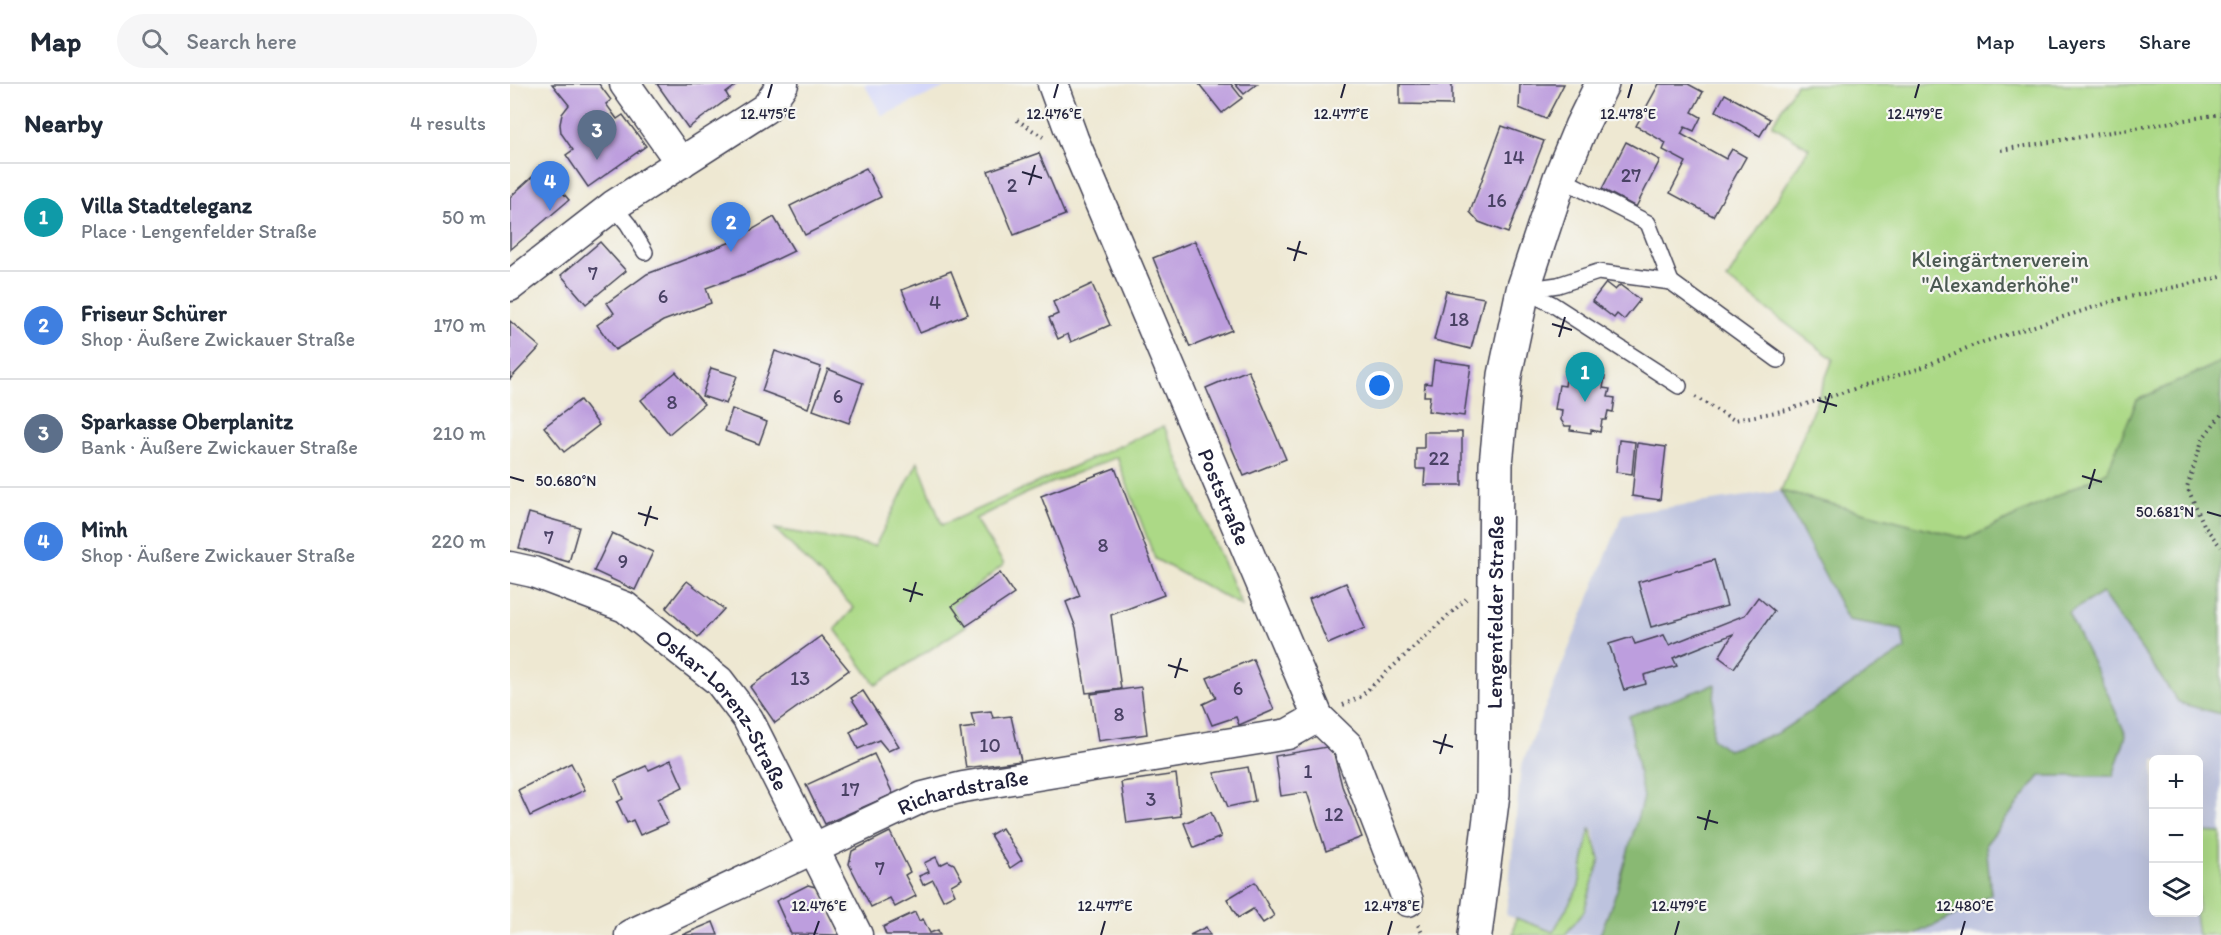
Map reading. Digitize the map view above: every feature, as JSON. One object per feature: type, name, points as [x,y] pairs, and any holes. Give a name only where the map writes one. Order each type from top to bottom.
[{"type":"main road","name":"Lengenfelder Straße","points":[[1475,935],[1493,794],[1496,464],[1505,375],[1523,290],[1560,178],[1602,84]]},
{"type":"street","points":[[624,84],[681,163]]},
{"type":"street","points":[[510,286],[613,206],[766,108],[783,84]]},
{"type":"street","name":"Poststraße","points":[[1053,84],[1077,149],[1318,717],[1348,746],[1408,901]]},
{"type":"street","name":"Oskar-Lorenz-Straße","points":[[510,567],[544,576],[625,607],[719,681],[748,719],[858,935]]},
{"type":"street","name":"Richardstraße","points":[[637,933],[922,797],[963,787],[1288,734],[1318,717]]},
{"type":"lane","points":[[1560,178],[1648,224],[1671,282]]},
{"type":"lane","points":[[613,206],[628,224],[645,252]]},
{"type":"lane","points":[[1523,290],[1558,285],[1598,272],[1671,282],[1778,360]]},
{"type":"lane","points":[[1523,290],[1552,304],[1679,386]]},
{"type":"path","points":[[2001,150],[2221,114]]},
{"type":"path","points":[[1017,120],[1038,135]]},
{"type":"path","points":[[1679,386],[1734,420],[1787,410],[1918,369],[1974,345],[2120,299],[2221,277]]},
{"type":"path","points":[[2221,415],[2203,438],[2187,487],[2205,527],[2221,547]]},
{"type":"path","points":[[1318,717],[1360,697],[1473,592],[1495,591]]},
{"type":"shaded area","points":[[864,84],[952,84],[882,116]]},
{"type":"shaded area","points":[[1781,491],[1848,620],[1902,629],[1905,649],[1778,733],[1727,750],[1712,738],[1715,685],[1629,716],[1643,798],[1617,890],[1600,935],[1565,935],[1584,911],[1600,859],[1593,828],[1579,886],[1553,932],[1506,915],[1521,767],[1623,514]]},
{"type":"shaded area","points":[[2102,593],[2179,703],[2221,714],[2221,833],[2203,832],[2203,755],[2149,755],[2149,917],[2196,917],[2198,935],[1912,935],[1944,921],[1991,894],[1984,844],[2068,613]]},
{"type":"green space","name":"Kleingärtnerverein \"Alexanderhöhe\"","points":[[1796,84],[2221,84],[2221,362],[2137,400],[2107,472],[1967,539],[1781,491],[1833,359],[1727,279],[1809,148],[1772,125]]},
{"type":"green space","points":[[2221,362],[2221,714],[2179,703],[2102,593],[2068,613],[2126,735],[2113,776],[2040,776],[1986,844],[1991,894],[1944,921],[1912,935],[1600,935],[1617,890],[1643,798],[1629,716],[1715,684],[1712,738],[1728,750],[1778,733],[1905,649],[1902,629],[1848,620],[1781,491],[1967,539],[2107,472],[2137,400]]},
{"type":"green space","points":[[1164,426],[1242,606],[1155,559],[1117,457],[1031,491],[975,519],[1004,564],[953,606],[966,626],[876,685],[835,629],[854,608],[775,529],[875,546],[918,462],[942,525]]},
{"type":"green space","points":[[1590,827],[1600,859],[1584,911],[1565,935],[1513,935],[1516,918],[1553,932],[1579,886]]},
{"type":"green space","points":[[2203,832],[2221,833],[2221,935],[2198,935],[2196,917],[2203,917]]},
{"type":"building","points":[[552,84],[599,84],[611,100],[606,104],[617,119],[623,115],[646,146],[588,187],[566,155],[573,150],[561,133],[560,124],[562,114],[569,105]]},
{"type":"building","points":[[657,84],[738,84],[726,93],[729,98],[688,128]]},
{"type":"building","points":[[1199,84],[1231,84],[1242,98],[1222,113]]},
{"type":"building","points":[[1235,84],[1257,84],[1244,94]]},
{"type":"building","points":[[1400,84],[1452,84],[1452,105],[1400,104]]},
{"type":"building","points":[[1520,84],[1564,84],[1546,119],[1519,108]]},
{"type":"building","points":[[1659,84],[1688,84],[1703,92],[1692,112],[1701,117],[1694,131],[1685,127],[1681,134],[1726,159],[1732,149],[1746,157],[1713,216],[1670,193],[1686,162],[1663,150],[1666,143],[1636,126]]},
{"type":"building","points":[[1725,94],[1770,119],[1760,136],[1716,111]]},
{"type":"building","points":[[1502,126],[1544,141],[1508,233],[1479,222],[1470,212]]},
{"type":"building","points":[[1626,142],[1660,160],[1636,207],[1602,189]]},
{"type":"building","points":[[1039,153],[1065,215],[1014,235],[988,171]]},
{"type":"building","points":[[542,168],[569,200],[510,250],[510,197]]},
{"type":"building","points":[[866,168],[881,197],[805,235],[790,206]]},
{"type":"building","points":[[774,217],[794,251],[750,272],[706,288],[711,303],[663,321],[615,350],[597,325],[614,313],[607,303],[647,274],[731,242]]},
{"type":"building","points":[[1195,241],[1232,330],[1190,347],[1153,258]]},
{"type":"building","points":[[600,242],[626,271],[586,304],[561,275]]},
{"type":"building","points":[[951,271],[968,314],[920,333],[902,290]]},
{"type":"building","points":[[1606,283],[1615,290],[1620,285],[1640,300],[1624,320],[1617,314],[1614,318],[1592,301]]},
{"type":"building","points":[[1092,284],[1110,325],[1071,342],[1068,334],[1058,339],[1049,318],[1058,314],[1053,302]]},
{"type":"building","points":[[1446,291],[1484,298],[1471,349],[1434,340]]},
{"type":"building","points":[[510,321],[540,347],[510,379]]},
{"type":"building","points":[[775,351],[821,367],[808,408],[762,391]]},
{"type":"building","points":[[1434,360],[1471,365],[1464,416],[1428,411],[1430,396],[1424,396],[1425,383],[1431,384]]},
{"type":"building","points":[[711,368],[737,376],[726,404],[702,396]]},
{"type":"building","points":[[828,369],[863,383],[849,423],[813,410]]},
{"type":"building","points":[[1248,370],[1286,459],[1244,476],[1206,388]]},
{"type":"building","points":[[676,372],[704,404],[669,434],[641,400]]},
{"type":"building","points":[[1567,372],[1605,377],[1603,388],[1610,389],[1608,397],[1615,398],[1613,412],[1608,411],[1606,420],[1602,420],[1600,432],[1570,430],[1571,426],[1565,426],[1561,420],[1562,410],[1555,409],[1559,385],[1565,386]]},
{"type":"building","points":[[580,400],[599,425],[564,452],[544,427]]},
{"type":"building","points":[[732,409],[767,422],[759,444],[725,431]]},
{"type":"building","points":[[1424,432],[1462,432],[1462,485],[1424,485],[1425,469],[1416,469],[1416,448],[1424,448]]},
{"type":"building","points":[[1619,440],[1635,442],[1632,474],[1616,472]]},
{"type":"building","points":[[1637,443],[1666,447],[1660,500],[1632,496]]},
{"type":"building","points":[[1115,468],[1164,595],[1111,615],[1121,689],[1086,693],[1076,628],[1066,602],[1080,596],[1041,496]]},
{"type":"building","points":[[529,513],[579,527],[569,562],[519,548]]},
{"type":"building","points":[[612,533],[653,552],[635,590],[594,571]]},
{"type":"building","points":[[1714,560],[1727,606],[1651,627],[1638,582]]},
{"type":"building","points":[[1000,573],[1014,594],[966,626],[952,606]]},
{"type":"building","points":[[687,581],[724,609],[698,637],[666,608]]},
{"type":"building","points":[[1346,583],[1365,628],[1328,644],[1309,599]]},
{"type":"building","points":[[1758,597],[1774,611],[1734,668],[1719,657],[1733,634],[1673,658],[1677,666],[1644,675],[1646,684],[1624,690],[1609,644],[1632,637],[1635,644],[1664,635],[1669,645],[1745,615]]},
{"type":"building","points":[[821,636],[849,670],[775,723],[750,687]]},
{"type":"building","points":[[1253,659],[1274,710],[1239,725],[1236,717],[1212,725],[1203,704],[1216,698],[1207,678]]},
{"type":"building","points":[[1141,687],[1147,734],[1098,741],[1091,694]]},
{"type":"building","points":[[863,691],[899,746],[888,751],[879,740],[858,749],[850,732],[867,722],[851,698]]},
{"type":"building","points":[[991,711],[993,718],[1011,716],[1021,761],[966,768],[960,729],[975,727],[971,713]]},
{"type":"building","points":[[1332,746],[1342,786],[1362,837],[1326,851],[1307,792],[1281,796],[1275,756]]},
{"type":"building","points":[[874,754],[893,794],[825,824],[806,785]]},
{"type":"building","points":[[671,760],[683,787],[658,799],[668,823],[640,835],[633,820],[627,823],[617,802],[623,799],[615,780],[646,766],[649,770]]},
{"type":"building","points":[[571,763],[585,790],[530,816],[518,790]]},
{"type":"building","points":[[1248,767],[1255,801],[1228,807],[1214,773]]},
{"type":"building","points":[[1176,774],[1181,816],[1127,823],[1121,782]]},
{"type":"building","points":[[1211,812],[1221,837],[1194,848],[1184,823]]},
{"type":"building","points":[[1002,828],[1022,860],[1010,868],[990,835]]},
{"type":"building","points":[[890,832],[910,872],[905,875],[916,896],[895,907],[890,898],[871,907],[849,864],[852,851]]},
{"type":"building","points":[[936,857],[940,865],[948,861],[954,864],[962,879],[951,885],[955,894],[943,900],[933,880],[923,885],[919,876],[929,872],[924,863]]},
{"type":"building","points":[[1255,882],[1274,916],[1263,923],[1253,909],[1238,918],[1227,899]]},
{"type":"building","points":[[808,885],[819,888],[839,935],[791,934],[776,901]]},
{"type":"building","points":[[915,912],[919,921],[923,919],[930,933],[938,930],[940,935],[886,935],[883,927]]},
{"type":"building","points":[[713,922],[718,935],[682,935]]},
{"type":"building","points":[[1206,927],[1210,935],[1190,935]]},
{"type":"place","name":"Sparkasse Oberplanitz","points":[[597,160]]},
{"type":"place","name":"Minh","points":[[550,211]]},
{"type":"place","name":"Friseur Schürer","points":[[731,252]]},
{"type":"place","name":"Villa Stadteleganz","points":[[1585,402]]}]
